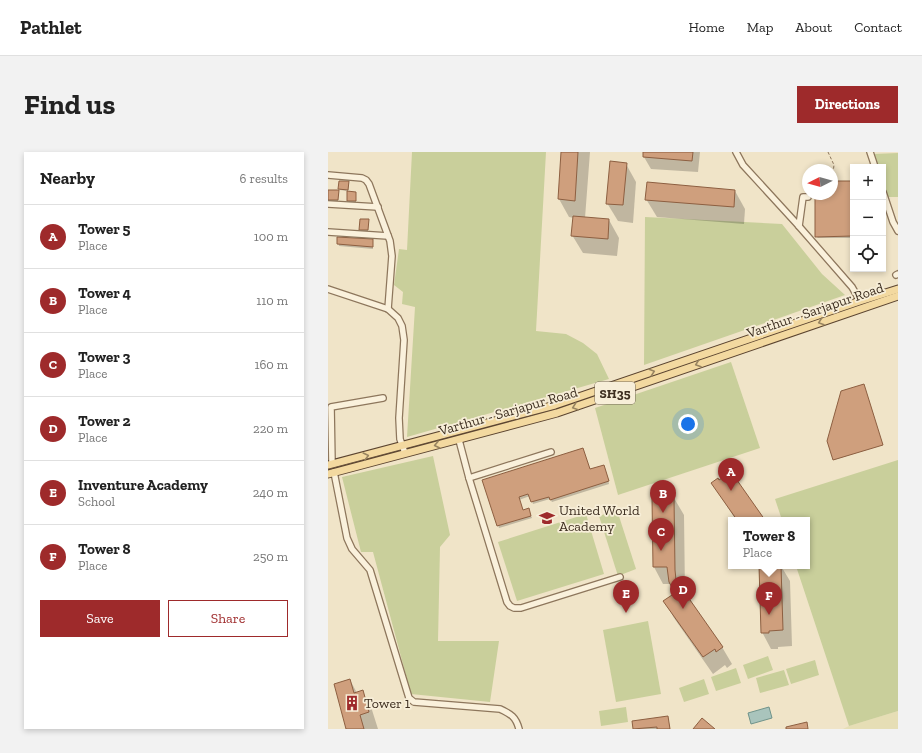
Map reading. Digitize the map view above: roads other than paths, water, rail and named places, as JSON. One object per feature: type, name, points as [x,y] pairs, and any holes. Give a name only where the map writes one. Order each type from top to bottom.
[{"type":"main road","name":"Varthur - Sarjapur Road","points":[[331,473],[404,449],[555,405],[898,289]]},
{"type":"main road","name":"Varthur - Sarjapur Road","points":[[330,465],[404,449],[459,440],[557,413],[898,296]]},
{"type":"street","points":[[736,152],[743,165],[852,286],[860,301]]},
{"type":"street","points":[[870,152],[874,164]]},
{"type":"street","points":[[328,175],[362,178],[366,180],[378,207],[388,236],[392,256],[388,309]]},
{"type":"street","points":[[799,226],[803,200]]},
{"type":"street","points":[[886,200],[893,222],[898,231]]},
{"type":"street","points":[[328,204],[378,207]]},
{"type":"street","points":[[328,232],[388,236]]},
{"type":"street","points":[[328,289],[388,309],[398,318],[402,326],[404,340],[399,418],[400,439],[404,449]]},
{"type":"street","points":[[330,465],[331,407],[383,398]]},
{"type":"street","points":[[459,440],[469,478],[507,602],[510,606],[521,608],[620,578]]},
{"type":"street","points":[[469,478],[551,452]]},
{"type":"street","points":[[331,473],[347,538],[352,549],[370,570],[409,698],[414,702],[500,709],[511,714],[517,721],[519,729]]},
{"type":"water","points":[[769,707],[772,718],[751,724],[748,713]]},
{"type":"place","name":"Tower 5","points":[[731,491]]},
{"type":"place","name":"Tower 4","points":[[663,513]]},
{"type":"place","name":"United World Academy","points":[[547,518]]},
{"type":"place","name":"Tower 3","points":[[661,551]]},
{"type":"place","name":"Tower 2","points":[[683,609]]},
{"type":"place","name":"Inventure Academy","points":[[626,613]]},
{"type":"place","name":"Tower 8","points":[[769,615]]},
{"type":"place","name":"Tower 1","points":[[352,703]]}]
